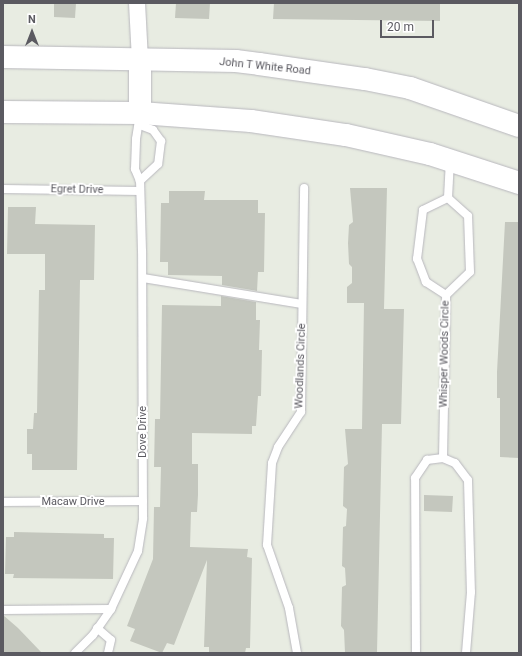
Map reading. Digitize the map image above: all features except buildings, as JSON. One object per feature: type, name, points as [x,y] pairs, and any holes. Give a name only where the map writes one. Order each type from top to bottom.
[{"type":"main road","name":"John T White Road","points":[[3,57],[236,61],[365,79],[410,88],[519,126]]},
{"type":"main road","points":[[140,60],[140,119]]},
{"type":"main road","points":[[3,112],[140,119],[251,121],[346,135],[450,160],[519,183]]},
{"type":"street","points":[[137,3],[140,60]]},
{"type":"lane","points":[[140,181],[158,164],[161,141],[153,130],[140,119],[136,139],[135,169],[140,181],[140,191]]},
{"type":"lane","points":[[446,295],[470,272],[468,216],[448,198],[450,160]]},
{"type":"lane","name":"Woodlands Circle","points":[[297,653],[289,608],[267,545],[272,463],[278,447],[301,412],[304,188]]},
{"type":"lane","name":"Egret Drive","points":[[3,189],[140,191]]},
{"type":"lane","name":"Dove Drive","points":[[76,653],[111,609],[138,550],[143,501],[140,191]]},
{"type":"lane","name":"Whisper Woods Circle","points":[[443,458],[446,295],[426,282],[417,259],[422,210],[448,198]]},
{"type":"lane","points":[[142,278],[302,304]]},
{"type":"lane","points":[[416,653],[415,478],[427,460],[443,458],[455,463],[468,480],[471,592],[466,653]]},
{"type":"lane","name":"Macaw Drive","points":[[3,502],[143,501]]},
{"type":"lane","points":[[3,610],[111,609]]},
{"type":"lane","points":[[97,628],[111,640],[108,653]]}]
